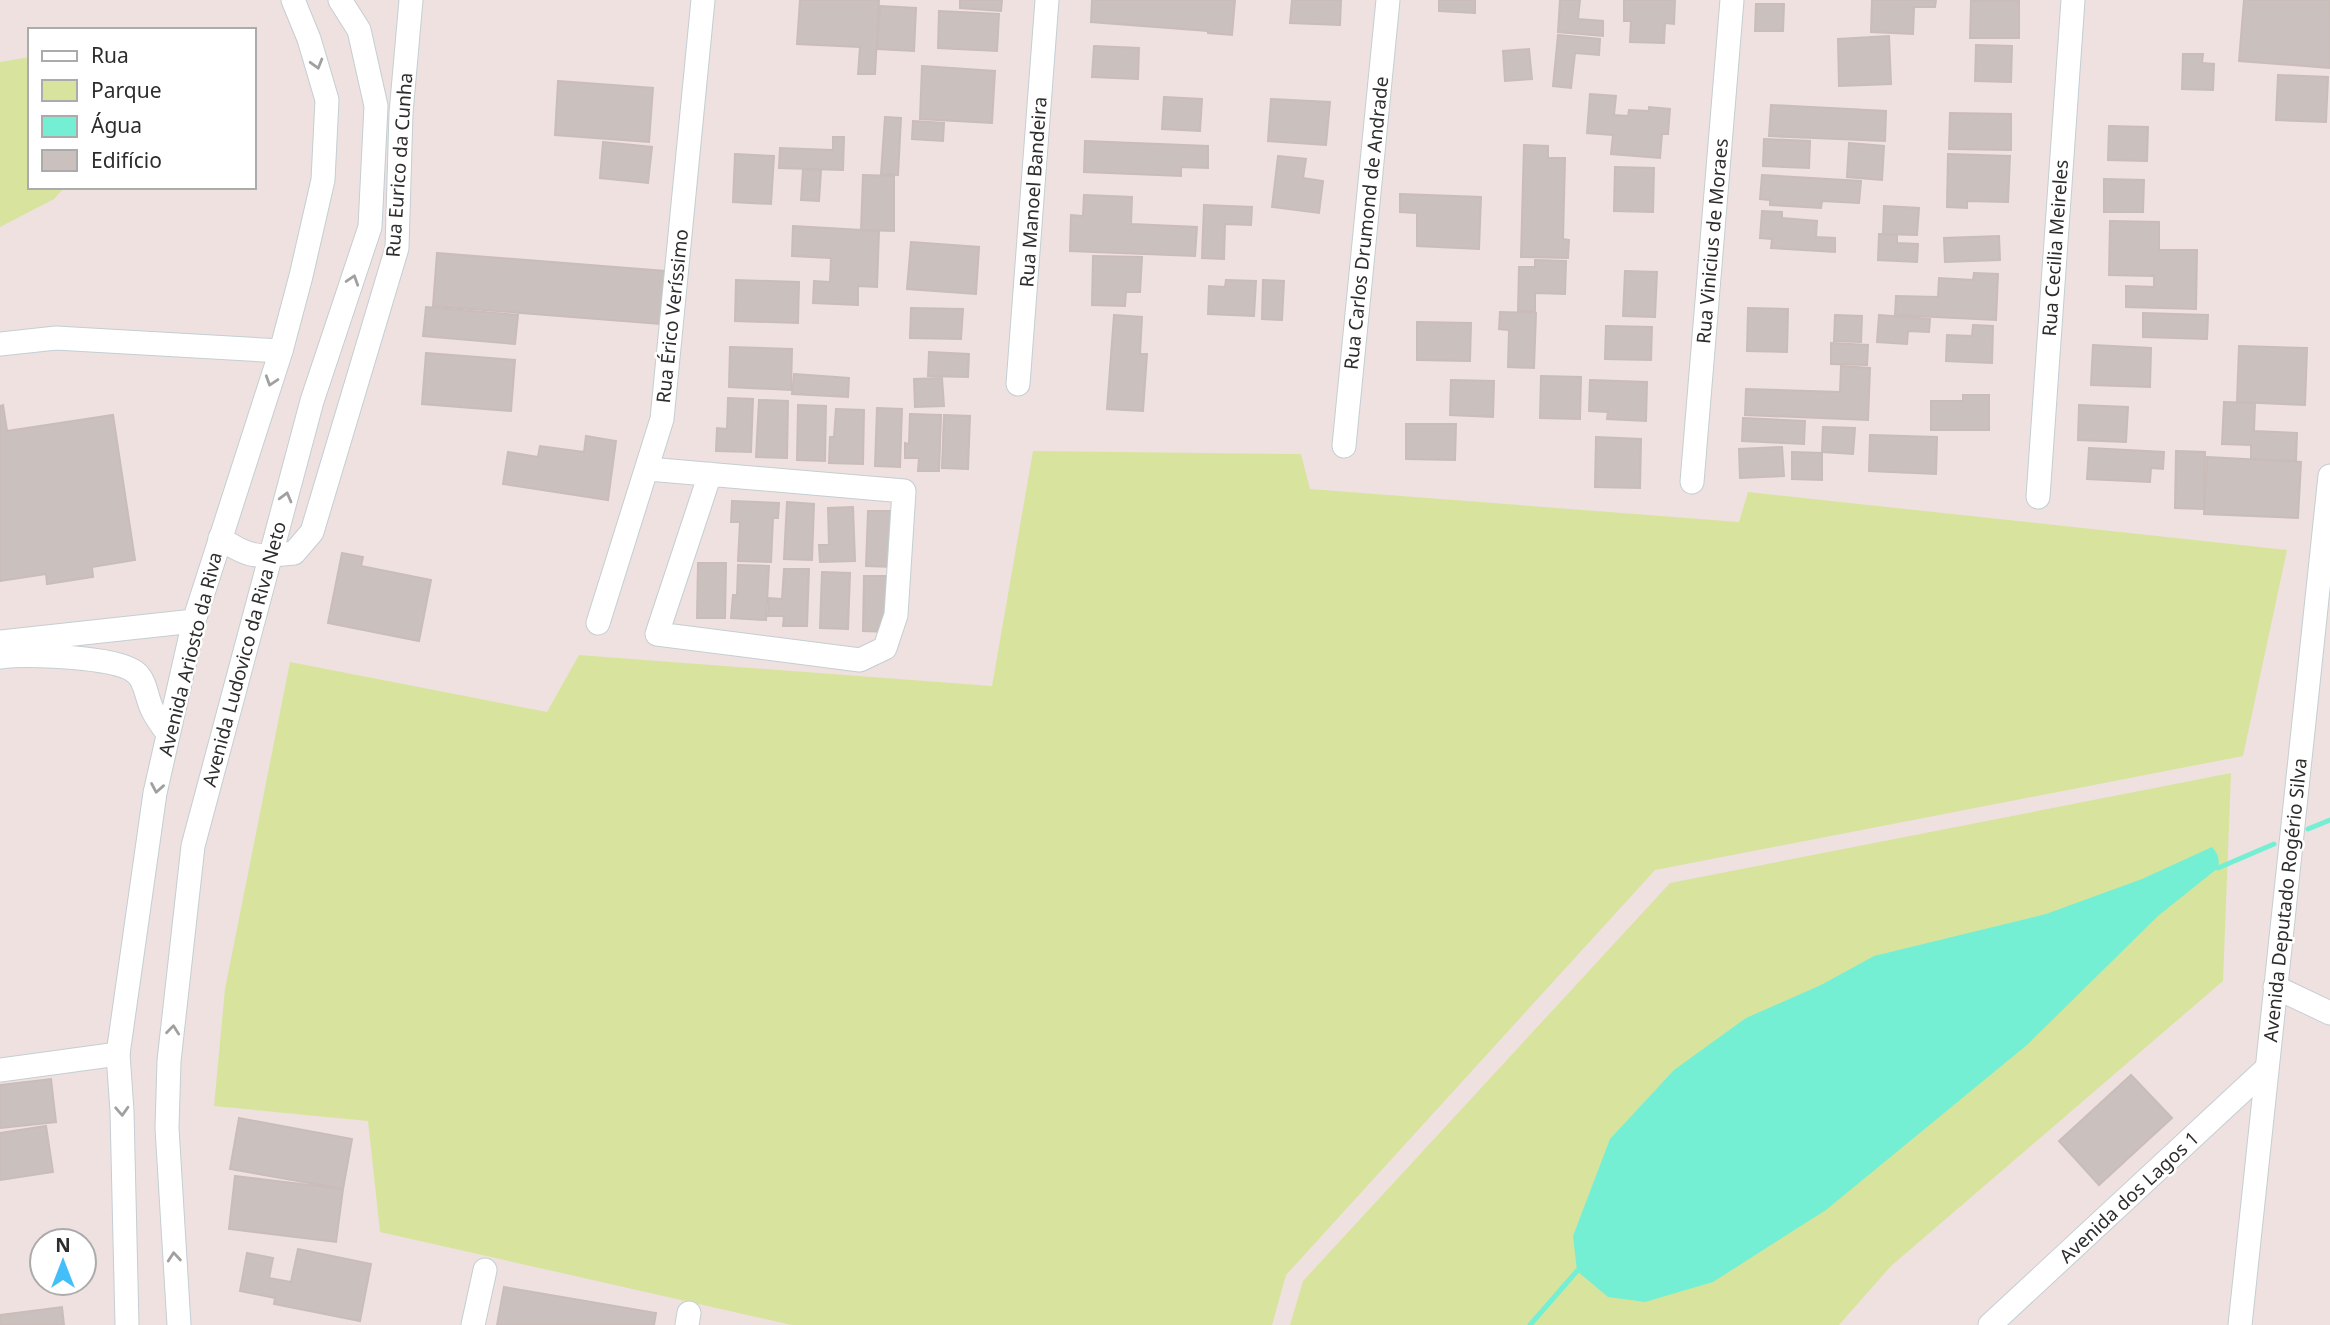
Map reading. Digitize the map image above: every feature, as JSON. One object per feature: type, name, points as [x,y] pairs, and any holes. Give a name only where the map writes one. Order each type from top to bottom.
[{"type":"street","name":"Avenida Ariosto da Riva","points":[[127,1325],[122,1111],[118,1054],[155,793],[194,621],[281,351],[323,180],[327,100],[309,39],[293,0]]},
{"type":"street","name":"Avenida Ludovico da Riva Neto","points":[[179,1325],[167,1128],[169,1061],[193,846],[312,401],[370,227],[376,107],[359,30],[340,0]]},
{"type":"street","name":"Rua Eurico da Cunha","points":[[271,555],[294,553],[312,532],[397,248],[401,113],[411,0]]},
{"type":"street","name":"Rua Érico Veríssimo","points":[[598,623],[662,419],[703,0]]},
{"type":"street","name":"Rua Manoel Bandeira","points":[[1018,384],[1048,0]]},
{"type":"street","name":"Rua Carlos Drumond de Andrade","points":[[1344,446],[1388,0]]},
{"type":"street","name":"Rua Vinicius de Moraes","points":[[1692,482],[1732,0]]},
{"type":"street","name":"Rua Cecilia Meireles","points":[[2038,497],[2073,0]]},
{"type":"street","points":[[376,107],[401,113]]},
{"type":"street","points":[[0,344],[56,338],[281,351]]},
{"type":"street","points":[[312,401],[351,407]]},
{"type":"street","points":[[648,469],[710,474],[904,491],[896,615],[885,648],[860,660],[657,634],[710,474]]},
{"type":"street","name":"Avenida Deputado Rogério Silva","points":[[2240,1325],[2275,987],[2323,607],[2330,476]]},
{"type":"street","points":[[220,538],[251,556],[271,555]]},
{"type":"street","points":[[0,642],[194,621]]},
{"type":"street","points":[[0,657],[20,655],[75,658],[134,671],[143,682],[152,710],[167,734]]},
{"type":"street","points":[[2275,987],[2330,1013]]},
{"type":"street","points":[[0,1070],[118,1054]]},
{"type":"street","name":"Avenida dos Lagos 1","points":[[1990,1325],[2267,1068]]},
{"type":"street","points":[[473,1325],[485,1270]]},
{"type":"green space","points":[[28,57],[28,189],[63,189],[54,199],[0,227],[0,62]]},
{"type":"green space","points":[[1033,451],[1301,454],[1310,489],[1739,522],[1748,492],[2287,550],[2243,756],[1655,870],[1286,1275],[1272,1325],[792,1325],[380,1232],[368,1121],[214,1106],[225,989],[290,662],[547,712],[579,655],[992,686]]},
{"type":"green space","points":[[2231,773],[2223,981],[1891,1266],[1839,1325],[1290,1325],[1303,1281],[1670,883]]},
{"type":"water","points":[[2212,847],[2218,857],[2218,868],[2158,916],[2027,1045],[1826,1210],[1713,1282],[1645,1302],[1608,1297],[1577,1271],[1573,1236],[1610,1139],[1674,1070],[1746,1018],[1821,985],[1874,956],[2046,914],[2142,879]]},
{"type":"building","points":[[800,0],[879,0],[875,74],[858,74],[860,47],[797,44]]},
{"type":"building","points":[[960,0],[1002,0],[1001,11],[960,8]]},
{"type":"building","points":[[1092,0],[1235,0],[1232,35],[1091,22]]},
{"type":"building","points":[[1292,0],[1341,0],[1340,25],[1290,23]]},
{"type":"building","points":[[1439,0],[1475,0],[1475,13],[1439,11]]},
{"type":"building","points":[[1560,0],[1580,0],[1578,19],[1603,21],[1603,36],[1558,32]]},
{"type":"building","points":[[1624,0],[1675,0],[1674,24],[1665,23],[1664,43],[1630,42],[1631,21],[1624,21]]},
{"type":"building","points":[[1872,0],[1936,0],[1935,7],[1914,7],[1913,34],[1871,32]]},
{"type":"building","points":[[2244,0],[2330,0],[2330,68],[2239,61]]},
{"type":"building","points":[[1971,1],[2019,1],[2019,38],[1970,38]]},
{"type":"building","points":[[1756,4],[1784,4],[1783,31],[1755,31]]},
{"type":"building","points":[[880,6],[916,8],[914,51],[877,49]]},
{"type":"building","points":[[939,11],[999,14],[997,51],[938,48]]},
{"type":"building","points":[[1558,35],[1600,39],[1599,55],[1575,53],[1571,88],[1553,86]]},
{"type":"building","points":[[1889,36],[1891,84],[1839,86],[1838,39]]},
{"type":"building","points":[[1976,45],[2012,46],[2011,82],[1975,81]]},
{"type":"building","points":[[1094,46],[1139,48],[1138,79],[1092,77]]},
{"type":"building","points":[[1529,49],[1532,79],[1505,81],[1503,51]]},
{"type":"building","points":[[2183,54],[2203,54],[2202,63],[2214,64],[2213,90],[2182,89]]},
{"type":"building","points":[[922,66],[995,71],[992,123],[920,119]]},
{"type":"building","points":[[2278,75],[2328,77],[2326,122],[2276,120]]},
{"type":"building","points":[[558,81],[653,88],[649,142],[555,135]]},
{"type":"building","points":[[1590,94],[1616,96],[1614,115],[1628,116],[1629,110],[1649,111],[1649,107],[1670,109],[1668,134],[1662,134],[1660,158],[1611,154],[1613,135],[1587,133]]},
{"type":"building","points":[[1164,97],[1202,99],[1200,131],[1162,129]]},
{"type":"building","points":[[1271,99],[1330,102],[1326,145],[1268,141]]},
{"type":"building","points":[[1771,105],[1886,111],[1885,141],[1769,136]]},
{"type":"building","points":[[1950,113],[2011,114],[2011,150],[1949,149]]},
{"type":"building","points":[[885,117],[901,118],[898,175],[881,174]]},
{"type":"building","points":[[913,121],[944,123],[943,141],[912,139]]},
{"type":"building","points":[[2109,126],[2148,127],[2147,161],[2108,160]]},
{"type":"building","points":[[833,137],[844,137],[843,170],[779,168],[780,148],[833,150]]},
{"type":"building","points":[[1764,139],[1810,141],[1809,168],[1763,166]]},
{"type":"building","points":[[1085,141],[1208,146],[1208,168],[1181,167],[1181,176],[1084,172]]},
{"type":"building","points":[[603,142],[652,147],[648,183],[600,178]]},
{"type":"building","points":[[1849,143],[1884,146],[1882,180],[1847,177]]},
{"type":"building","points":[[1524,145],[1548,146],[1548,158],[1565,158],[1563,239],[1569,240],[1568,258],[1521,257]]},
{"type":"building","points":[[735,154],[774,156],[771,204],[733,202]]},
{"type":"building","points":[[1948,154],[2010,156],[2008,202],[1967,201],[1967,208],[1947,207]]},
{"type":"building","points":[[1278,156],[1306,159],[1303,178],[1323,181],[1319,213],[1272,207]]},
{"type":"building","points":[[1615,167],[1654,168],[1653,212],[1614,211]]},
{"type":"building","points":[[803,169],[821,171],[819,201],[801,200]]},
{"type":"building","points":[[863,175],[894,176],[894,231],[861,230]]},
{"type":"building","points":[[1762,175],[1861,181],[1859,203],[1822,201],[1821,208],[1770,205],[1770,200],[1760,199]]},
{"type":"building","points":[[2104,179],[2144,180],[2143,212],[2104,212]]},
{"type":"building","points":[[1400,194],[1481,197],[1479,249],[1417,246],[1417,213],[1400,212]]},
{"type":"building","points":[[1084,195],[1132,197],[1131,224],[1197,227],[1195,256],[1070,251],[1071,215],[1083,216]]},
{"type":"building","points":[[1204,205],[1252,207],[1251,225],[1225,224],[1224,259],[1202,258]]},
{"type":"building","points":[[1884,206],[1919,208],[1917,235],[1883,234]]},
{"type":"building","points":[[1762,211],[1782,212],[1782,218],[1817,221],[1816,237],[1835,238],[1835,252],[1771,248],[1772,239],[1760,238]]},
{"type":"building","points":[[2110,221],[2159,222],[2159,250],[2197,250],[2196,309],[2126,307],[2126,286],[2154,287],[2154,276],[2109,275]]},
{"type":"building","points":[[793,226],[879,231],[877,287],[858,286],[858,305],[813,303],[814,281],[830,282],[831,258],[792,256]]},
{"type":"building","points":[[1879,234],[1897,235],[1897,243],[1918,244],[1917,262],[1878,260]]},
{"type":"building","points":[[1999,236],[2000,260],[1945,262],[1944,238]]},
{"type":"building","points":[[911,242],[979,247],[976,294],[907,289]]},
{"type":"building","points":[[437,253],[665,271],[660,324],[433,306]]},
{"type":"building","points":[[1093,256],[1142,257],[1140,292],[1126,292],[1125,306],[1092,305]]},
{"type":"building","points":[[1535,260],[1566,261],[1565,294],[1535,293],[1535,311],[1518,311],[1519,267],[1535,267]]},
{"type":"building","points":[[1625,271],[1657,272],[1655,317],[1623,316]]},
{"type":"building","points":[[1974,273],[1998,274],[1996,320],[1895,315],[1896,296],[1938,297],[1939,278],[1973,280]]},
{"type":"building","points":[[736,280],[799,282],[798,323],[735,321]]},
{"type":"building","points":[[1226,280],[1256,281],[1254,316],[1208,314],[1209,286],[1225,287]]},
{"type":"building","points":[[1263,280],[1284,281],[1282,320],[1262,319]]},
{"type":"building","points":[[426,307],[518,315],[515,344],[423,336]]},
{"type":"building","points":[[911,308],[963,309],[961,339],[910,338]]},
{"type":"building","points":[[1748,308],[1788,309],[1787,352],[1747,351]]},
{"type":"building","points":[[1500,312],[1536,313],[1534,368],[1508,367],[1509,330],[1499,329]]},
{"type":"building","points":[[2143,313],[2208,315],[2207,339],[2143,337]]},
{"type":"building","points":[[1114,315],[1142,317],[1140,354],[1147,354],[1143,411],[1107,409]]},
{"type":"building","points":[[1835,315],[1862,316],[1861,342],[1834,341]]},
{"type":"building","points":[[1879,315],[1930,319],[1929,332],[1908,331],[1907,344],[1877,342]]},
{"type":"building","points":[[1417,322],[1471,323],[1470,361],[1417,360]]},
{"type":"building","points":[[1973,325],[1993,326],[1992,363],[1946,361],[1947,335],[1972,336]]},
{"type":"building","points":[[1606,326],[1652,327],[1651,360],[1605,359]]},
{"type":"building","points":[[1831,343],[1868,345],[1867,365],[1831,364]]},
{"type":"building","points":[[2093,345],[2151,348],[2150,387],[2091,385]]},
{"type":"building","points":[[2239,346],[2307,348],[2305,405],[2237,402]]},
{"type":"building","points":[[730,347],[792,349],[791,390],[729,387]]},
{"type":"building","points":[[929,352],[969,354],[968,377],[928,376]]},
{"type":"building","points":[[426,353],[515,360],[511,411],[422,404]]},
{"type":"building","points":[[1841,366],[1870,368],[1868,420],[1745,415],[1746,389],[1840,392]]},
{"type":"building","points":[[794,374],[849,378],[848,397],[792,394]]},
{"type":"building","points":[[1541,376],[1581,377],[1580,419],[1540,418]]},
{"type":"building","points":[[942,378],[944,406],[915,407],[914,379]]},
{"type":"building","points":[[1451,380],[1494,381],[1493,417],[1450,415]]},
{"type":"building","points":[[1590,380],[1647,382],[1646,421],[1607,419],[1608,412],[1589,411]]},
{"type":"building","points":[[1963,395],[1989,395],[1989,430],[1931,430],[1931,401],[1963,401]]},
{"type":"building","points":[[728,398],[753,399],[751,452],[716,451],[717,428],[727,429]]},
{"type":"building","points":[[759,400],[788,401],[787,458],[756,457]]},
{"type":"building","points":[[2224,402],[2255,403],[2254,431],[2297,433],[2296,461],[2251,459],[2251,445],[2222,444]]},
{"type":"building","points":[[3,405],[7,431],[113,415],[135,560],[92,567],[93,577],[47,584],[46,574],[0,581],[0,406]]},
{"type":"building","points":[[798,405],[826,406],[825,461],[797,460]]},
{"type":"building","points":[[2079,405],[2128,407],[2126,442],[2078,440]]},
{"type":"building","points":[[877,408],[902,409],[900,467],[875,466]]},
{"type":"building","points":[[836,409],[864,410],[863,464],[829,463],[830,437],[834,437]]},
{"type":"building","points":[[910,414],[941,415],[939,471],[918,471],[919,458],[905,458],[905,443],[909,444]]},
{"type":"building","points":[[944,415],[970,416],[968,469],[942,468]]},
{"type":"building","points":[[1743,418],[1805,421],[1804,444],[1742,441]]},
{"type":"building","points":[[1406,424],[1456,424],[1455,460],[1406,459]]},
{"type":"building","points":[[1823,427],[1855,428],[1853,454],[1822,452]]},
{"type":"building","points":[[1870,435],[1937,437],[1936,474],[1869,471]]},
{"type":"building","points":[[586,436],[616,441],[608,500],[503,484],[508,452],[538,457],[540,446],[584,452]]},
{"type":"building","points":[[1596,437],[1641,439],[1640,488],[1595,487]]},
{"type":"building","points":[[1782,447],[1784,476],[1740,478],[1739,449]]},
{"type":"building","points":[[2089,448],[2164,452],[2163,469],[2151,468],[2150,482],[2087,479]]},
{"type":"building","points":[[2176,451],[2205,452],[2204,509],[2175,508]]},
{"type":"building","points":[[1792,452],[1822,453],[1822,480],[1792,479]]},
{"type":"building","points":[[2207,457],[2301,462],[2298,518],[2204,514]]},
{"type":"building","points":[[732,501],[779,503],[778,518],[773,518],[771,562],[738,561],[740,522],[731,522]]},
{"type":"building","points":[[787,502],[814,504],[812,560],[784,559]]},
{"type":"building","points":[[853,507],[855,561],[820,562],[819,545],[829,545],[828,508]]},
{"type":"building","points":[[868,511],[896,511],[894,567],[866,566]]},
{"type":"building","points":[[342,553],[363,557],[361,566],[431,580],[419,641],[328,623]]},
{"type":"building","points":[[698,563],[726,563],[725,618],[697,618]]},
{"type":"building","points":[[738,565],[769,566],[766,620],[731,618],[733,595],[737,595]]},
{"type":"building","points":[[784,569],[809,569],[807,626],[783,626],[784,616],[768,616],[769,598],[782,599]]},
{"type":"building","points":[[822,572],[850,573],[848,629],[820,628]]},
{"type":"building","points":[[864,576],[891,576],[890,632],[863,631]]},
{"type":"building","points":[[2131,1075],[2172,1118],[2099,1185],[2059,1141]]},
{"type":"building","points":[[51,1079],[56,1122],[0,1128],[0,1085]]},
{"type":"building","points":[[239,1118],[352,1139],[343,1189],[230,1169]]},
{"type":"building","points":[[46,1126],[53,1172],[0,1180],[0,1133]]},
{"type":"building","points":[[235,1176],[343,1189],[336,1242],[229,1229]]},
{"type":"building","points":[[298,1249],[371,1264],[360,1321],[274,1304],[275,1298],[240,1291],[247,1253],[273,1258],[269,1278],[291,1282]]},
{"type":"building","points":[[504,1287],[656,1313],[654,1325],[497,1325]]},
{"type":"building","points":[[62,1307],[64,1325],[0,1325],[0,1315]]},
{"type":"waterway","points":[[2308,829],[2330,820]]},
{"type":"waterway","points":[[2218,868],[2274,844]]},
{"type":"waterway","points":[[1530,1325],[1577,1271]]}]
